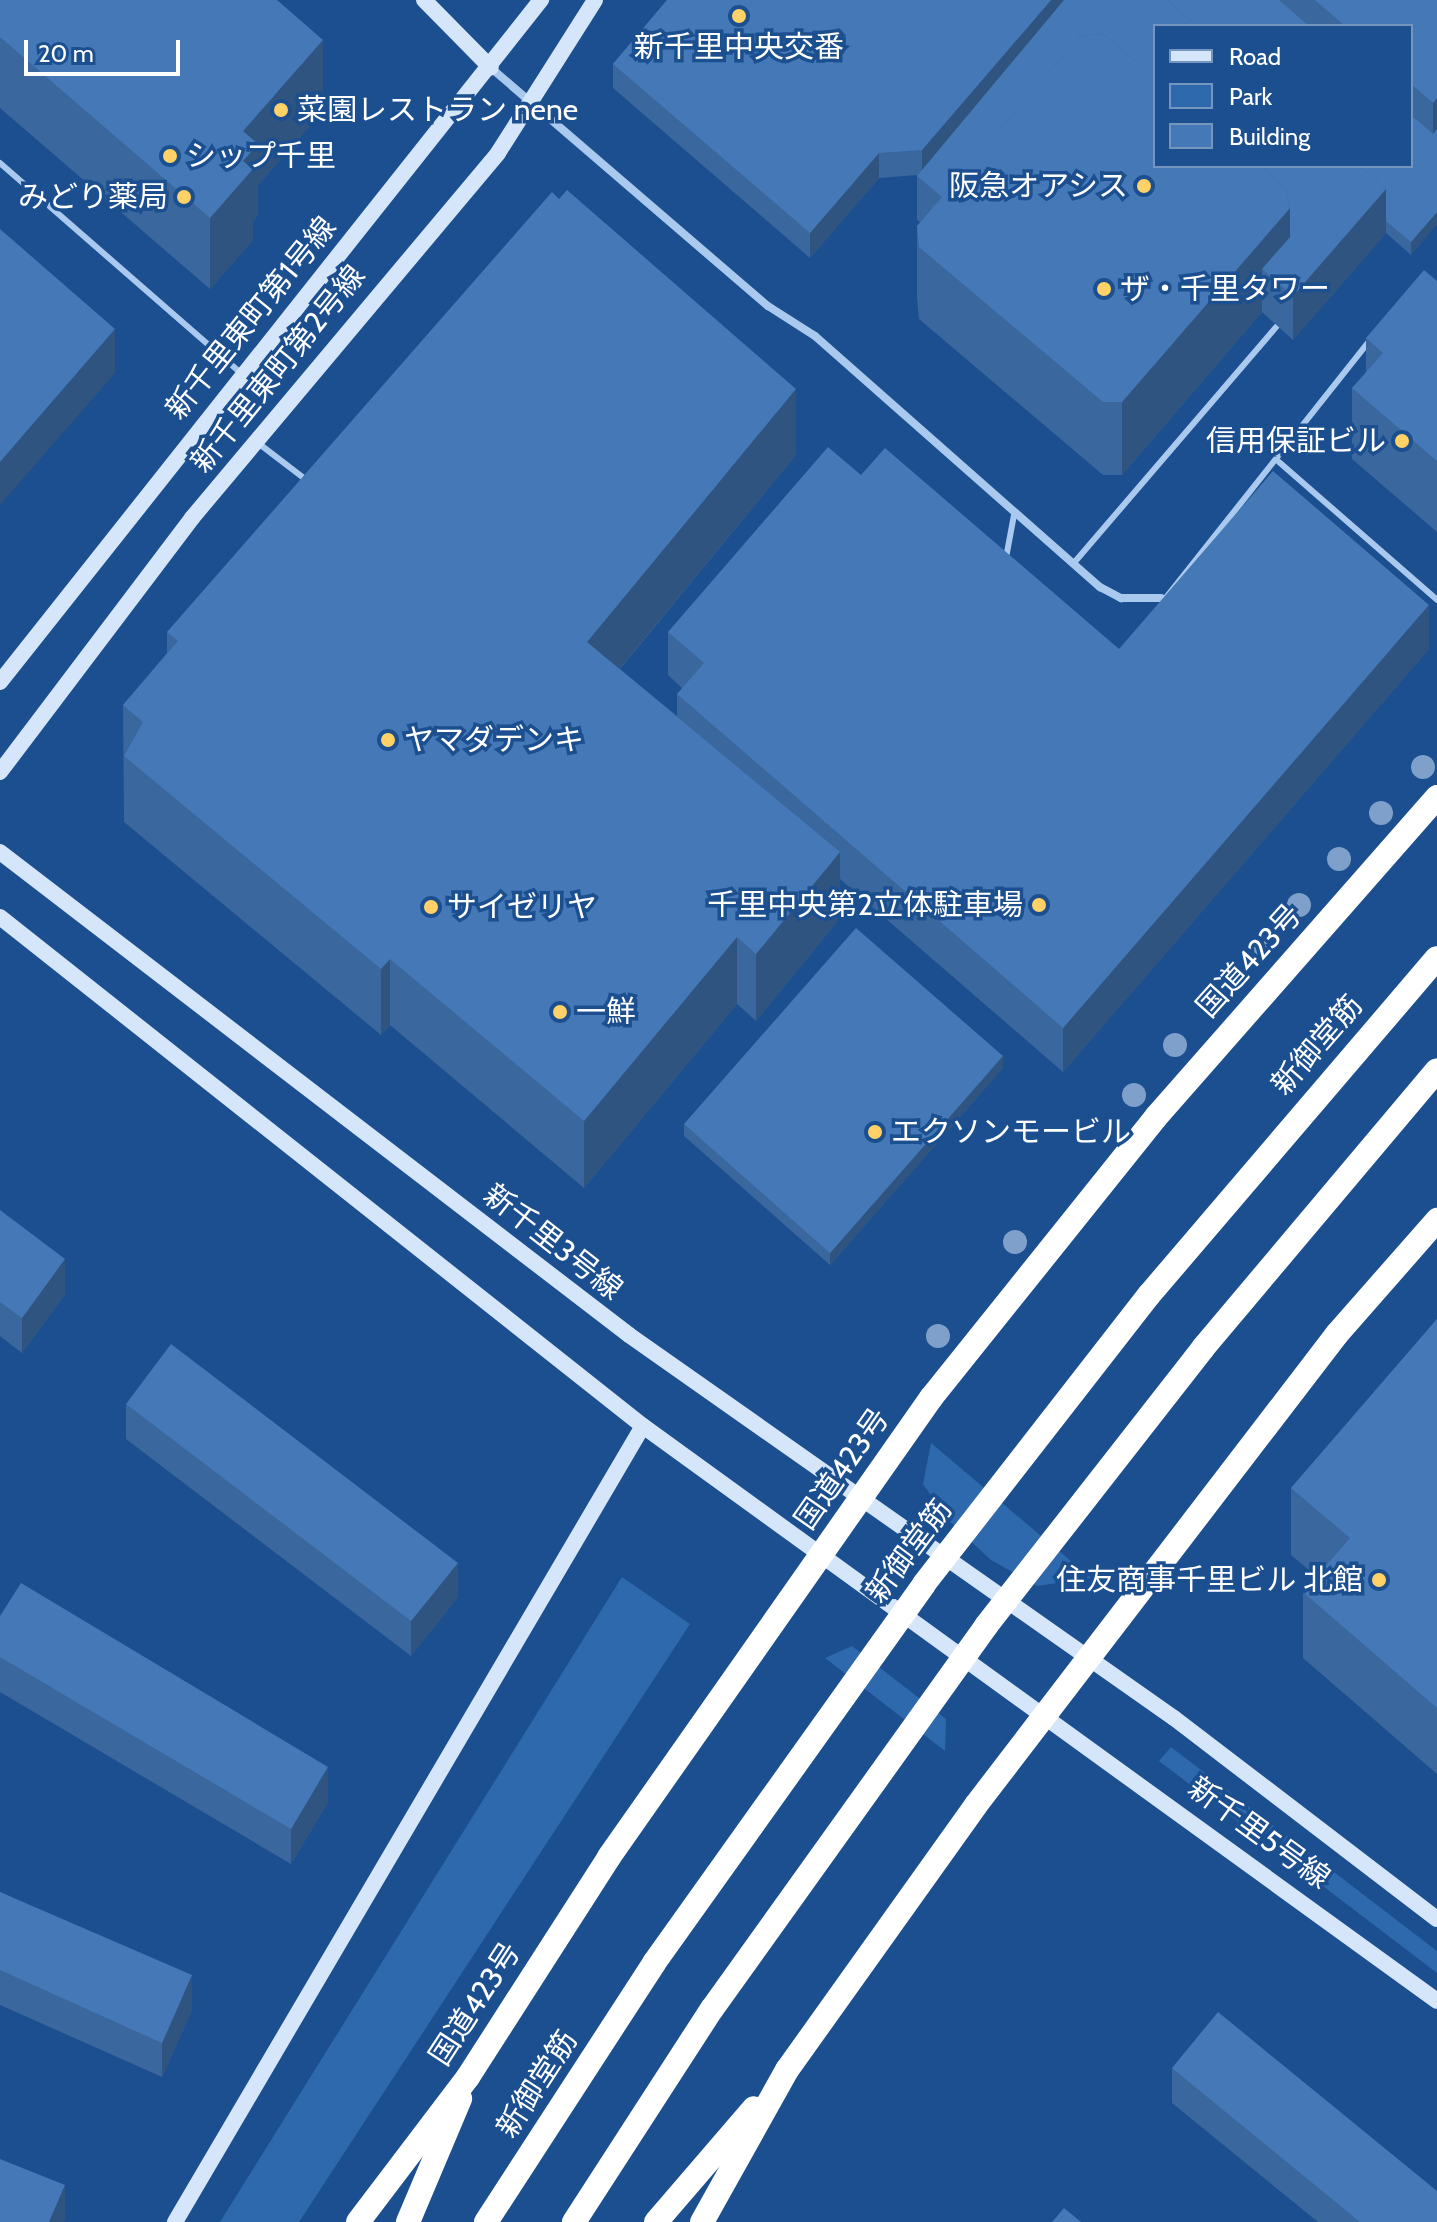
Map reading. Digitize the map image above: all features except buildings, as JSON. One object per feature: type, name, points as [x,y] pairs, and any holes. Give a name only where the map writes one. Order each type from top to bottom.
[{"type":"highway","name":"国道423号","points":[[358,2222],[468,2077],[609,1857],[860,1498],[1156,1117],[1437,797]]},
{"type":"highway","name":"新御堂筋","points":[[486,2222],[697,1901],[961,1535],[1159,1284],[1437,958]]},
{"type":"highway","points":[[574,2222],[815,1861],[1030,1567],[1437,1070]]},
{"type":"highway","points":[[656,2222],[787,2070],[1086,1657],[1327,1346],[1437,1220]]},
{"type":"highway","points":[[702,2222],[787,2070]]},
{"type":"highway","points":[[408,2222],[468,2077]]},
{"type":"street","points":[[424,0],[530,103],[768,306],[815,336],[1073,564],[1121,598],[1161,598]]},
{"type":"street","points":[[491,68],[541,0]]},
{"type":"street","name":"新千里東町第2号線","points":[[0,772],[255,440],[498,153],[595,0]]},
{"type":"street","name":"新千里東町第1号線","points":[[0,682],[240,372],[491,68]]},
{"type":"street","name":"新千里3号線","points":[[0,852],[629,1335],[1086,1657]]},
{"type":"street","points":[[0,917],[643,1426],[1045,1714]]},
{"type":"street","points":[[175,2222],[643,1426]]},
{"type":"street","name":"新千里5号線","points":[[1086,1657],[1437,1919]]},
{"type":"street","name":"新千里5号線","points":[[1045,1714],[1437,2001]]},
{"type":"lane","points":[[0,163],[240,372]]},
{"type":"lane","points":[[1073,564],[1277,326]]},
{"type":"lane","points":[[1172,607],[1161,598],[1279,462],[1312,407],[1382,326]]},
{"type":"lane","points":[[255,440],[317,489]]},
{"type":"lane","points":[[1279,462],[1437,600]]},
{"type":"lane","points":[[996,572],[1009,554],[1014,515]]},
{"type":"green space","points":[[931,1443],[1091,1578],[1037,1586],[991,1560],[950,1522],[923,1484]]},
{"type":"green space","points":[[622,1577],[690,1624],[299,2222],[220,2222]]},
{"type":"green space","points":[[852,1646],[946,1719],[945,1751],[825,1658]]},
{"type":"green space","points":[[1171,1747],[1437,1951],[1437,1973],[1159,1761]]},
{"type":"place","name":"新千里中央交番","points":[[739,16]]},
{"type":"place","name":"菜園レストラン nene","points":[[281,110]]},
{"type":"place","name":"シップ千里","points":[[170,156]]},
{"type":"place","name":"阪急オアシス","points":[[1144,186]]},
{"type":"place","name":"みどり薬局","points":[[184,197]]},
{"type":"place","name":"ザ・千里タワー","points":[[1104,289]]},
{"type":"place","name":"信用保証ビル","points":[[1402,441]]},
{"type":"place","name":"ヤマダデンキ","points":[[388,740]]},
{"type":"place","name":"千里中央第2立体駐車場","points":[[1039,905]]},
{"type":"place","name":"サイゼリヤ","points":[[431,907]]},
{"type":"place","name":"一鮮","points":[[560,1012]]},
{"type":"place","name":"エクソンモービル","points":[[875,1132]]},
{"type":"place","name":"住友商事千里ビル 北館","points":[[1379,1580]]}]
